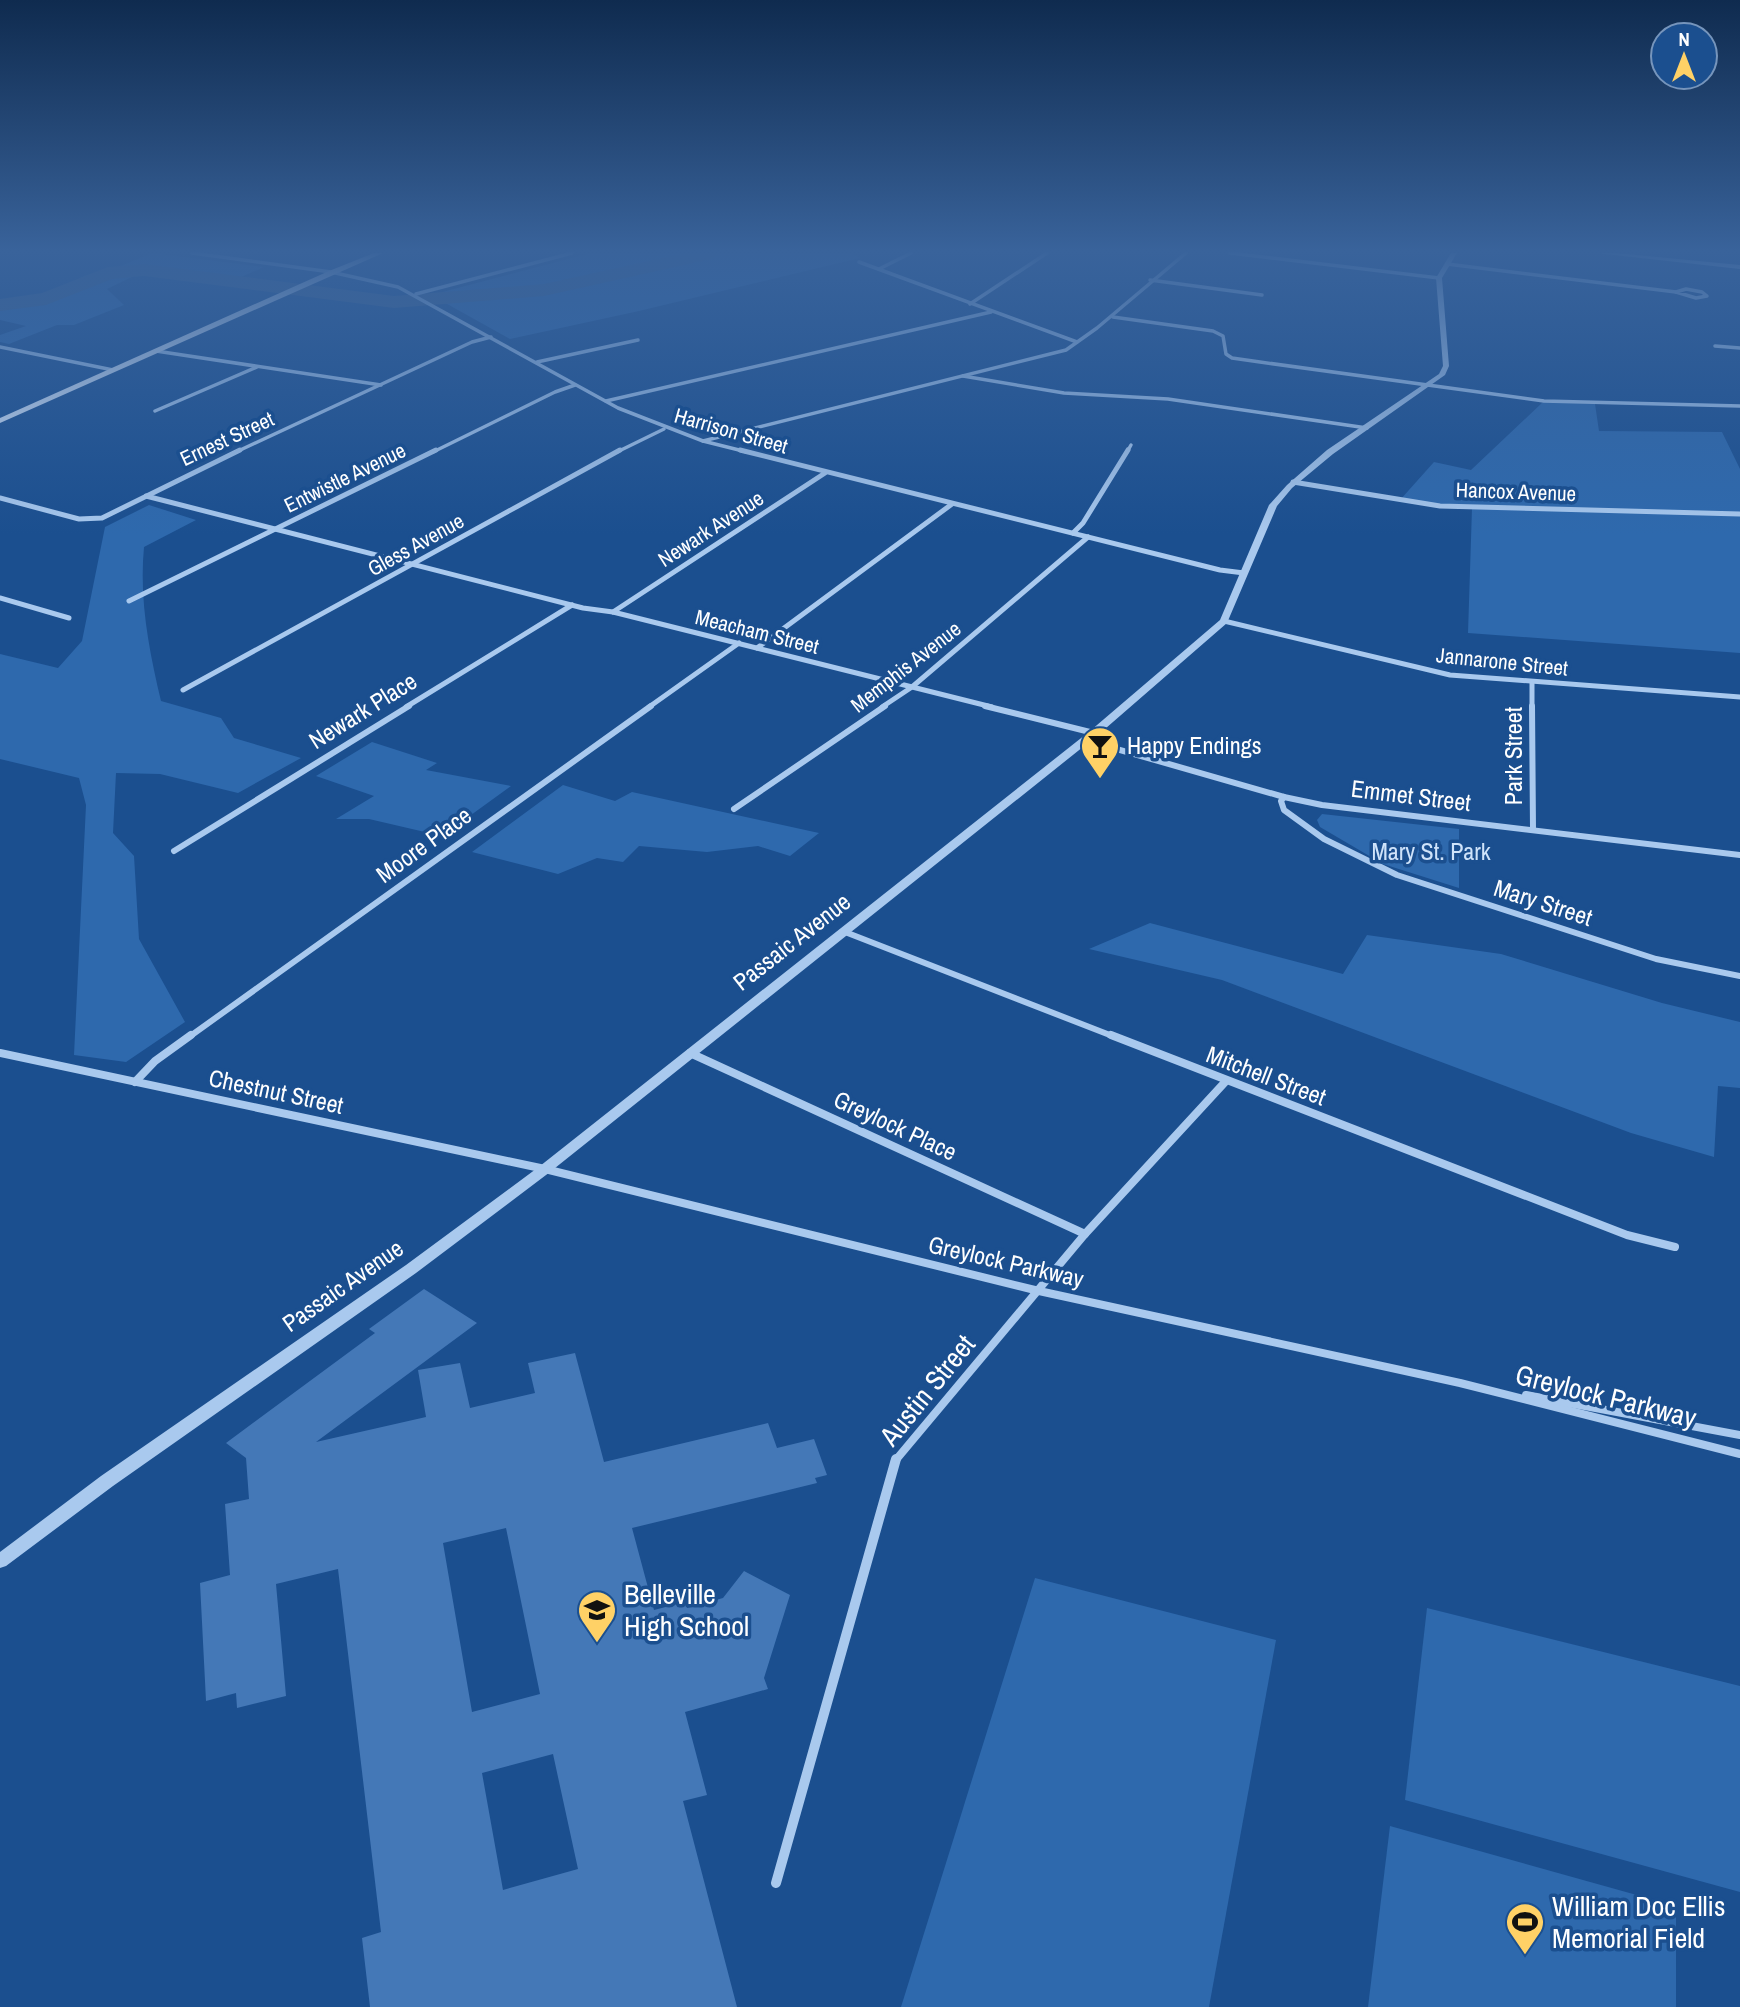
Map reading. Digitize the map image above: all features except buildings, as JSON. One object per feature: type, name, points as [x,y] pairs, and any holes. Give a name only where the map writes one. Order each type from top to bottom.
[{"type":"main road","points":[[0,421],[166,347]]},
{"type":"street","points":[[0,347],[113,370]]},
{"type":"street","name":"Ernest Street","points":[[0,498],[91,520],[102,518],[462,347]]},
{"type":"street","name":"Harrison Street","points":[[509,347],[605,401],[665,428],[703,441],[825,474],[1244,573]]},
{"type":"street","points":[[536,362],[607,347]]},
{"type":"street","points":[[605,401],[841,347]]},
{"type":"street","points":[[703,441],[1060,352],[1069,347]]},
{"type":"street","points":[[1225,347],[1226,354],[1232,358],[1544,401],[1740,406]]},
{"type":"street","name":"Passaic Avenue","points":[[0,1561],[107,1481],[411,1269],[545,1170],[1090,737],[1224,621],[1273,505],[1293,482],[1442,375],[1446,366],[1444,347]]},
{"type":"street","points":[[156,351],[382,385]]},
{"type":"street","points":[[155,411],[258,366]]},
{"type":"street","points":[[963,376],[1064,393],[1168,399],[1367,428]]},
{"type":"street","name":"Entwistle Avenue","points":[[129,601],[555,391],[575,385]]},
{"type":"street","name":"Gless Avenue","points":[[183,690],[665,428]]},
{"type":"street","points":[[1073,533],[1083,523],[1131,445]]},
{"type":"street","name":"Newark Avenue","points":[[613,612],[825,474]]},
{"type":"street","name":"Hancox Avenue","points":[[1293,482],[1440,506],[1740,514]]},
{"type":"street","name":"Meacham Street","points":[[146,496],[572,605],[613,612],[912,687],[1090,737]]},
{"type":"street","points":[[757,648],[952,504]]},
{"type":"street","name":"Memphis Avenue","points":[[734,809],[912,687],[1088,537]]},
{"type":"street","points":[[0,598],[69,618]]},
{"type":"street","name":"Newark Place","points":[[174,850],[572,605]]},
{"type":"street","name":"Jannarone Street","points":[[1224,621],[1450,675],[1740,697]]},
{"type":"street","name":"Moore Place","points":[[135,1082],[155,1061],[739,643]]},
{"type":"street","name":"Park Street","points":[[1532,683],[1533,829]]},
{"type":"street","name":"Emmet Street","points":[[1090,737],[1284,797],[1344,808],[1740,855]]},
{"type":"street","name":"Mary Street","points":[[1284,797],[1281,801],[1284,810],[1301,824],[1347,852],[1397,875],[1656,959],[1740,976]]},
{"type":"street","name":"Mitchell Street","points":[[845,932],[1627,1235],[1675,1247]]},
{"type":"street","name":"Chestnut Street","points":[[0,1053],[545,1170]]},
{"type":"street","name":"Greylock Place","points":[[690,1053],[1085,1234]]},
{"type":"street","name":"Austin Street","points":[[776,1882],[896,1458],[1085,1234],[1226,1081]]},
{"type":"street","name":"Greylock Parkway","points":[[545,1170],[1039,1291],[1460,1383],[1740,1435]]},
{"type":"street","name":"Greylock Parkway","points":[[1460,1383],[1740,1454]]},
{"type":"green space","points":[[1544,401],[1595,404],[1599,431],[1722,432],[1740,469],[1740,653],[1468,633],[1472,508],[1400,500],[1434,462],[1471,470]]},
{"type":"green space","points":[[149,505],[196,520],[144,547],[146,625],[161,701],[221,718],[234,738],[301,758],[238,793],[160,774],[116,773],[113,833],[134,856],[139,939],[185,1022],[126,1062],[74,1055],[86,805],[79,778],[0,759],[0,654],[58,668],[82,641],[105,527]]},
{"type":"green space","points":[[372,742],[437,763],[426,770],[511,786],[442,836],[369,819],[336,819],[374,796],[316,776]]},
{"type":"green space","points":[[563,785],[615,801],[632,792],[819,833],[790,856],[758,846],[707,852],[639,846],[623,862],[597,858],[558,874],[472,852]]},
{"type":"green space","name":"Mary St. Park","points":[[1322,814],[1459,829],[1459,888],[1383,864],[1320,827],[1317,820]]},
{"type":"green space","points":[[1150,923],[1343,974],[1367,935],[1501,954],[1662,1003],[1740,1022],[1740,1088],[1718,1086],[1714,1157],[1631,1133],[1222,980],[1089,949]]},
{"type":"green space","points":[[1035,1578],[1276,1640],[1209,2007],[901,2007]]},
{"type":"green space","points":[[1427,1608],[1740,1686],[1740,1892],[1405,1800]]},
{"type":"green space","name":"William Doc Ellis Memorial Field","points":[[1390,1826],[1676,1906],[1676,2007],[1368,2007]]},
{"type":"place","name":"Happy Endings","points":[[1100,780]]},
{"type":"place","name":"Belleville High School","points":[[597,1644]]},
{"type":"place","name":"William Doc Ellis Memorial Field","points":[[1525,1956]]}]
